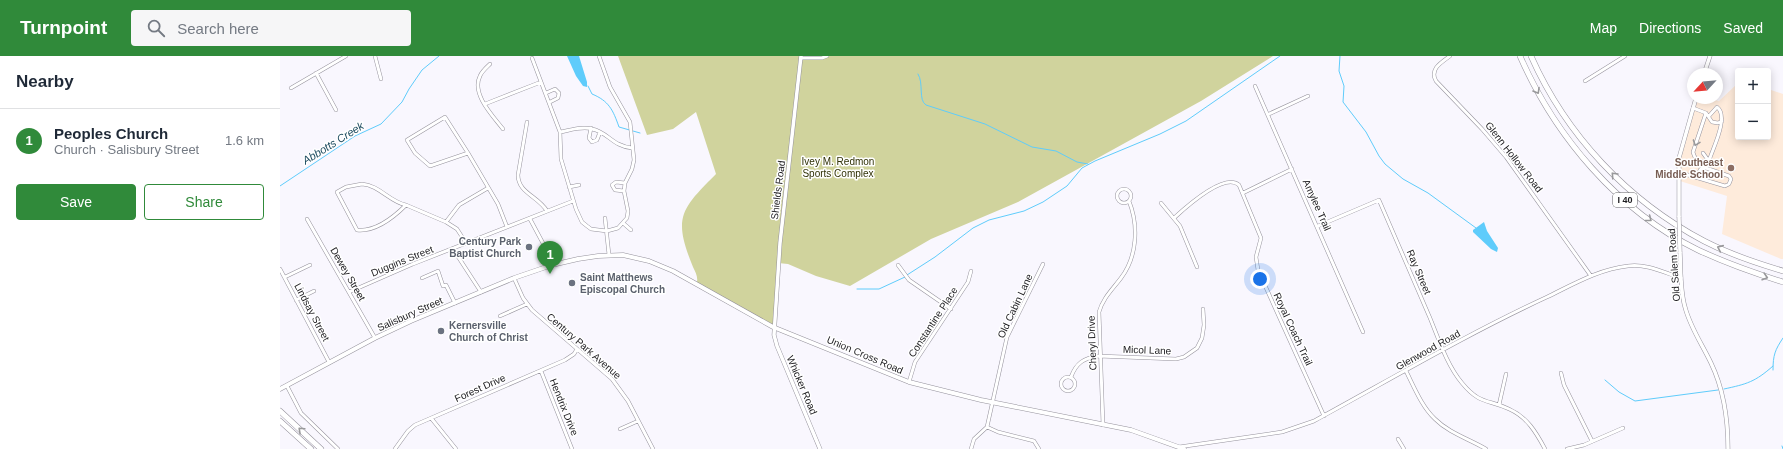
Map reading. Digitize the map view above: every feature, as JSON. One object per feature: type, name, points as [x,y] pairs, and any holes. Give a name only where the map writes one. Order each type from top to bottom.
[{"type":"highway","name":"I 40","points":[[1520,56],[1530,79],[1555,122],[1584,160],[1618,195],[1656,224],[1696,249],[1741,269],[1783,282]]},
{"type":"highway","name":"I 40","points":[[1531,56],[1555,103],[1584,143],[1619,181],[1660,214],[1704,241],[1751,262],[1783,271]]},
{"type":"highway","points":[[280,411],[321,449]]},
{"type":"highway","points":[[280,421],[310,449]]},
{"type":"main road","name":"Union Cross Road","points":[[552,265],[587,257],[609,255],[636,258],[666,268],[773,327],[909,382],[992,402],[1131,430],[1184,449]]},
{"type":"main road","name":"Salisbury Street","points":[[280,389],[375,338],[514,278],[552,265]]},
{"type":"street","points":[[291,88],[346,56]]},
{"type":"street","points":[[375,56],[381,79]]},
{"type":"street","points":[[532,58],[550,102],[560,132],[561,159],[579,217],[587,226],[595,230],[607,231],[618,228],[623,223],[628,211],[624,191],[625,183],[633,164],[630,122],[610,87],[599,56]]},
{"type":"street","points":[[801,57],[822,58],[827,56]]},
{"type":"street","name":"Glenn Hollow Road","points":[[1450,56],[1436,68],[1434,76],[1436,81],[1482,129],[1506,157],[1591,276]]},
{"type":"street","points":[[1585,81],[1625,56]]},
{"type":"street","points":[[1706,68],[1710,56]]},
{"type":"street","name":"Shields Road","points":[[773,327],[780,243],[801,57]]},
{"type":"street","points":[[490,64],[480,75],[478,91],[502,129]]},
{"type":"street","points":[[316,73],[336,110]]},
{"type":"street","points":[[485,104],[541,82]]},
{"type":"street","name":"Amylee Trail","points":[[1255,86],[1269,114],[1364,332]]},
{"type":"street","points":[[546,93],[555,89],[559,93],[558,98],[550,102]]},
{"type":"street","points":[[1269,114],[1308,96]]},
{"type":"street","name":"Old Salem Road","points":[[1694,104],[1679,158],[1678,172],[1681,278],[1685,306],[1691,327],[1719,382],[1727,420],[1728,449]]},
{"type":"street","points":[[1717,107],[1722,114],[1722,121],[1710,158],[1706,162],[1698,161],[1694,157],[1693,152],[1708,114],[1717,107]]},
{"type":"street","points":[[1693,108],[1708,114],[1712,122],[1718,123],[1722,121]]},
{"type":"street","points":[[468,153],[430,166],[415,153],[407,140],[445,117],[468,153],[498,204],[507,227]]},
{"type":"street","points":[[527,122],[518,175],[519,182],[522,188],[541,202],[547,211]]},
{"type":"street","points":[[560,132],[591,128],[624,147],[632,148]]},
{"type":"street","points":[[591,128],[589,138],[592,142],[597,140],[600,132]]},
{"type":"street","points":[[1703,153],[1708,160]]},
{"type":"street","points":[[1678,172],[1725,186],[1729,184],[1731,179],[1729,176],[1704,167],[1700,170],[1697,177]]},
{"type":"street","points":[[1174,218],[1204,193],[1222,184],[1236,182],[1243,193],[1292,169]]},
{"type":"street","points":[[624,191],[615,190],[612,186],[616,182],[625,183]]},
{"type":"street","points":[[406,205],[389,220],[359,230],[337,192],[346,187],[366,184],[378,189],[399,204],[406,205],[446,222],[457,230],[466,244]]},
{"type":"street","points":[[569,187],[579,185]]},
{"type":"street","points":[[446,222],[459,206],[488,188]]},
{"type":"street","points":[[1120,190],[1129,190],[1131,197],[1129,201],[1125,203],[1119,200],[1117,196],[1120,190]]},
{"type":"street","name":"Royal Coach Trail","points":[[1243,193],[1261,238],[1256,257],[1258,270],[1324,416]]},
{"type":"street","name":"Ray Street","points":[[1318,226],[1379,200],[1444,350],[1459,379],[1469,391],[1483,401],[1500,405],[1514,412],[1532,426],[1545,449]]},
{"type":"street","name":"Duggins Street","points":[[349,292],[573,201]]},
{"type":"street","name":"Cheryl Drive","points":[[1103,424],[1098,312],[1104,298],[1128,267],[1134,252],[1134,227],[1129,201]]},
{"type":"street","points":[[1161,203],[1180,226],[1197,267]]},
{"type":"street","points":[[530,218],[545,247],[552,265]]},
{"type":"street","points":[[605,218],[609,255]]},
{"type":"street","name":"Dewey Street","points":[[307,219],[375,338]]},
{"type":"street","points":[[623,223],[631,230]]},
{"type":"street","points":[[455,252],[481,292]]},
{"type":"street","name":"Old Cabin Lane","points":[[987,427],[1007,337],[1043,264]]},
{"type":"street","points":[[284,277],[310,265]]},
{"type":"street","points":[[898,265],[909,280],[951,309]]},
{"type":"street","name":"Glenwood Road","points":[[1179,448],[1282,432],[1303,426],[1324,416],[1501,318],[1591,276],[1614,268],[1630,265],[1644,267],[1681,278]]},
{"type":"street","name":"Lindsay Street","points":[[280,269],[329,362]]},
{"type":"street","points":[[422,278],[438,271],[443,286],[446,285],[455,303]]},
{"type":"street","name":"Constantine Place","points":[[909,382],[916,362],[968,282],[971,271]]},
{"type":"street","name":"Century Park Avenue","points":[[514,278],[527,304],[538,316],[617,384],[628,401],[653,449]]},
{"type":"street","points":[[296,300],[314,290]]},
{"type":"street","points":[[500,316],[527,304]]},
{"type":"street","name":"Micol Lane","points":[[1071,377],[1074,370],[1082,361],[1088,358],[1100,356],[1176,359],[1184,357],[1197,348],[1202,338],[1204,325],[1202,309]]},
{"type":"street","name":"Whicker Road","points":[[773,327],[777,346],[820,449]]},
{"type":"street","name":"Forest Drive","points":[[395,449],[412,427],[570,358],[577,349]]},
{"type":"street","name":"Hendrix Drive","points":[[541,371],[572,449]]},
{"type":"street","points":[[1406,371],[1427,408],[1436,420],[1448,429],[1486,449]]},
{"type":"street","points":[[1562,373],[1564,385],[1592,441]]},
{"type":"street","points":[[1500,405],[1506,374]]},
{"type":"street","points":[[1066,377],[1071,377],[1075,382],[1075,387],[1072,390],[1065,390],[1062,386],[1063,379],[1066,377]]},
{"type":"street","points":[[287,386],[301,413],[338,449]]},
{"type":"street","points":[[431,418],[456,449]]},
{"type":"street","points":[[620,429],[638,421]]},
{"type":"street","points":[[971,449],[974,439],[987,427],[998,432],[1030,440],[1037,445],[1039,449]]},
{"type":"street","points":[[1567,449],[1592,441],[1623,428]]},
{"type":"street","points":[[1398,439],[1404,449]]},
{"type":"shaded area","name":"Southeast Middle School","points":[[1735,86],[1735,140],[1771,140],[1771,90],[1783,94],[1783,259],[1722,234],[1727,196],[1680,181],[1679,158],[1694,104],[1723,104],[1723,97]]},
{"type":"green space","name":"Ivey M. Redmon Sports Complex","points":[[618,56],[801,56],[801,58],[813,59],[827,56],[1273,56],[1201,101],[1018,202],[931,239],[850,286],[816,276],[788,264],[778,263],[773,327],[696,285],[697,276],[683,237],[682,226],[688,206],[694,197],[716,174],[696,112],[673,129],[647,135]]},
{"type":"water","points":[[567,56],[579,56],[587,82],[587,87],[583,86],[576,76]]},
{"type":"water","points":[[1484,222],[1487,231],[1498,248],[1497,252],[1491,249],[1473,232],[1473,230]]},
{"type":"waterway","name":"Abbotts Creek","points":[[280,186],[355,136],[381,124],[402,102],[422,70],[439,56]]},
{"type":"waterway","points":[[907,275],[935,257],[973,228],[989,220],[1024,211],[1043,202],[1067,186],[1082,168],[1186,121],[1280,56]]},
{"type":"waterway","points":[[1340,56],[1339,71],[1344,86],[1343,102],[1366,132],[1385,164],[1403,179],[1428,193],[1476,228]]},
{"type":"waterway","points":[[918,74],[921,82],[922,99],[926,105],[985,124],[1032,147],[1056,151],[1077,162],[1088,164]]},
{"type":"waterway","points":[[588,86],[592,94],[603,100],[610,107],[619,127],[640,133]]},
{"type":"waterway","points":[[857,289],[879,289],[905,277]]},
{"type":"waterway","points":[[1773,370],[1775,353],[1783,338]]},
{"type":"waterway","points":[[1724,389],[1750,382],[1761,376],[1773,366]]},
{"type":"waterway","points":[[1605,380],[1619,392],[1635,401],[1718,390]]},
{"type":"place","name":"Southeast Middle School","points":[[1731,168]]},
{"type":"place","name":"Century Park Baptist Church","points":[[529,247]]},
{"type":"place","name":"Peoples Church","points":[[550,274]]},
{"type":"place","name":"Saint Matthews Episcopal Church","points":[[572,283]]},
{"type":"place","name":"Kernersville Church of Christ","points":[[441,331]]}]
